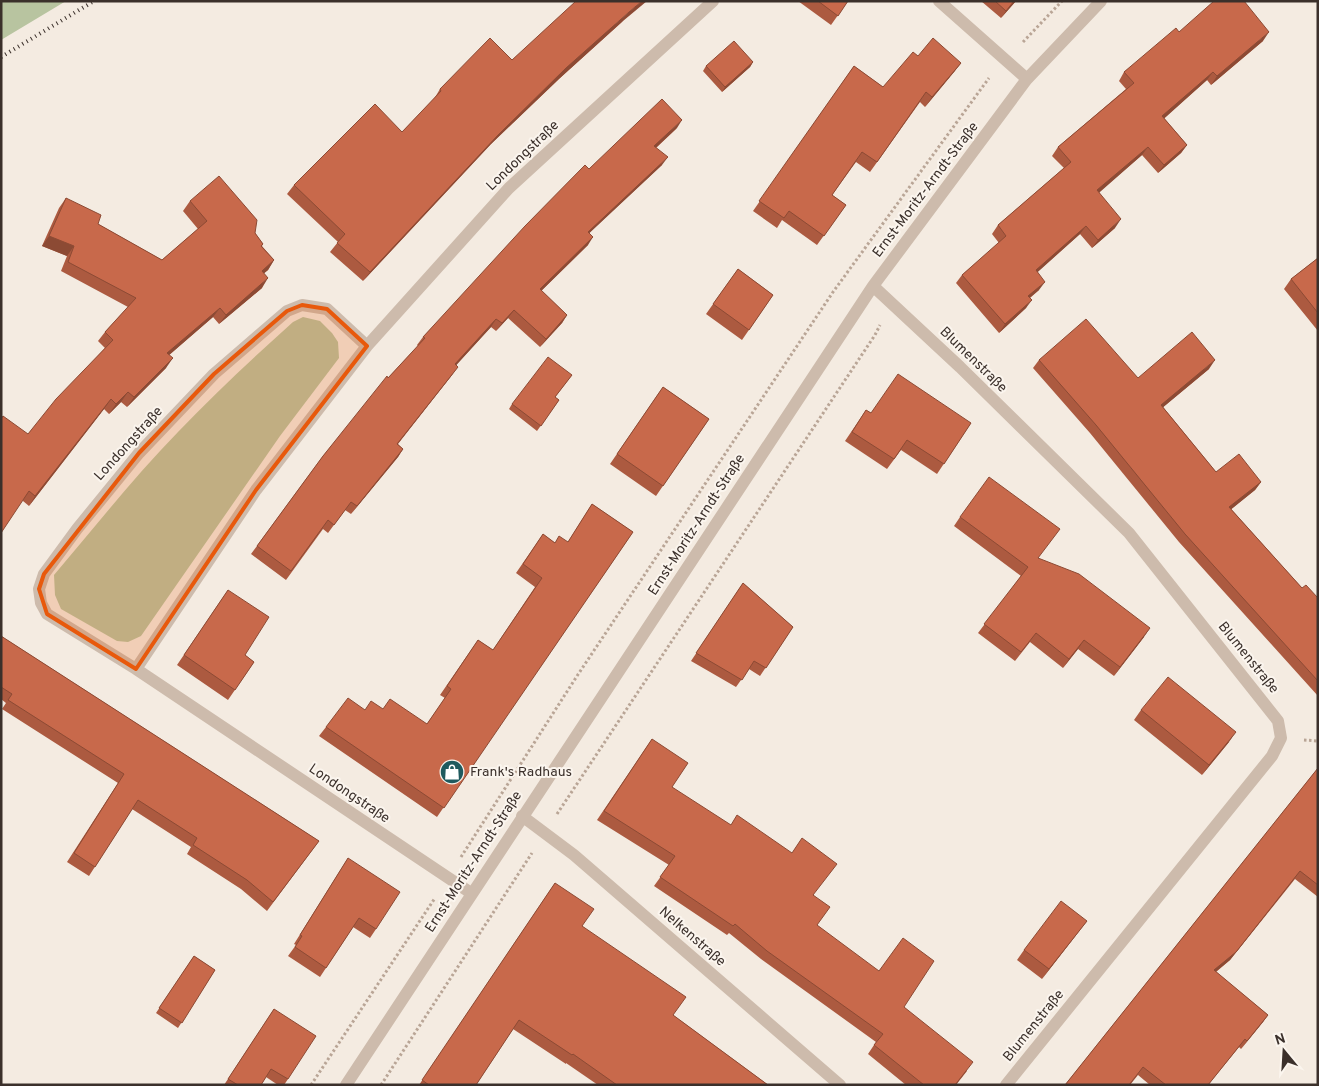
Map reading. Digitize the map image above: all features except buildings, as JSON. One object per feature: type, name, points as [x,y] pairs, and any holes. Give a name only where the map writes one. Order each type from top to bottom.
[{"type":"street","name":"Londongstraße","points":[[136,669],[256,490],[367,346],[509,188],[713,1]]},
{"type":"street","points":[[939,1],[1028,79]]},
{"type":"street","name":"Ernst-Moritz-Arndt-Straße","points":[[346,1085],[873,286],[1028,79],[1101,1]]},
{"type":"street","name":"Blumenstraße","points":[[873,286],[960,367],[1129,533],[1278,721],[1280,729],[1281,738],[1272,756],[1006,1085]]},
{"type":"street","name":"Londongstraße","points":[[367,346],[327,309],[302,305],[287,311],[214,374],[139,453],[77,529],[44,574],[39,589],[41,603],[46,614],[136,669],[471,893]]},
{"type":"street","name":"Nelkenstraße","points":[[522,816],[582,862],[840,1085]]},
{"type":"path","points":[[311,1085],[448,878],[577,676],[833,292],[990,77],[1062,1]]},
{"type":"path","points":[[381,1085],[545,833],[875,335],[891,303]]},
{"type":"highlighted area","points":[[302,305],[327,309],[367,346],[256,490],[136,669],[47,614],[39,589],[44,574],[139,453],[214,374],[287,311]]},
{"type":"green space","points":[[1,1],[66,1],[1,40]]},
{"type":"green space","points":[[303,317],[320,321],[332,333],[338,342],[339,358],[280,436],[141,636],[128,642],[117,641],[61,609],[55,595],[54,575],[130,484],[162,449],[278,335],[293,322]]},
{"type":"railway","points":[[1,57],[94,1]]},
{"type":"place","name":"Frank's Radhaus","points":[[452,772]]}]
